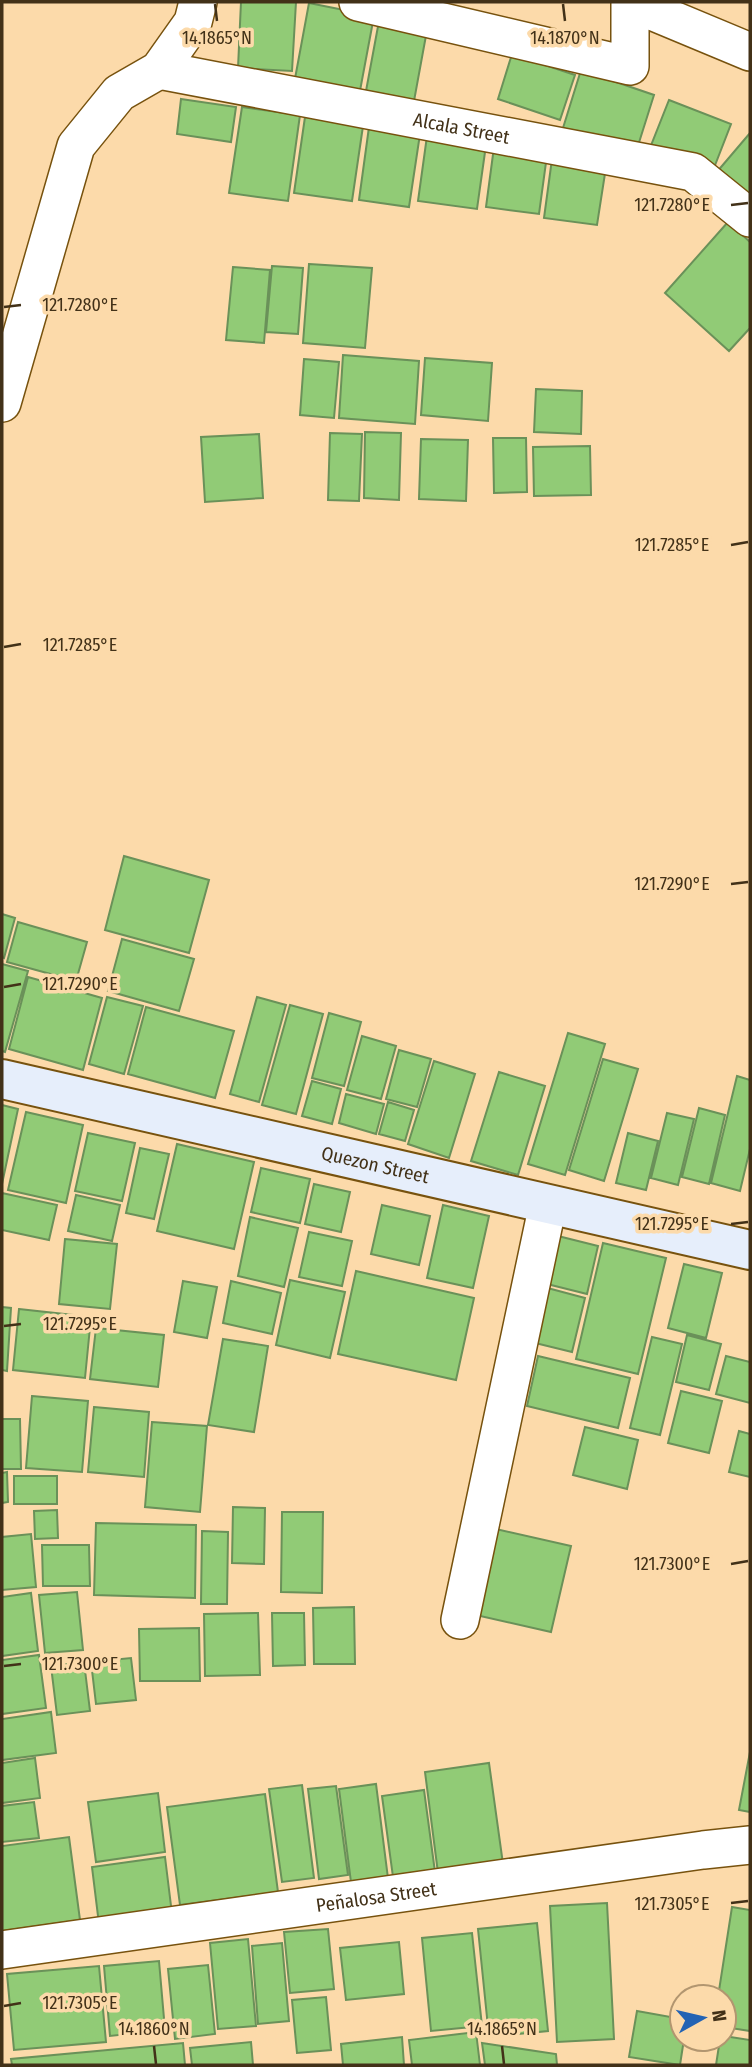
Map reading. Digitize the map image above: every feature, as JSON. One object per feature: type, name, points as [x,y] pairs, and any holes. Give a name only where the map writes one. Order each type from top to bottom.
[{"type":"main road","name":"Quezon Street","points":[[2,1079],[750,1250]]},
{"type":"street","points":[[2,403],[76,146],[119,93],[159,70],[193,22],[198,2]]},
{"type":"street","points":[[358,2],[630,66],[630,2],[750,52]]},
{"type":"street","name":"Alcala Street","points":[[159,70],[693,172],[750,218]]},
{"type":"street","points":[[460,1620],[548,1204]]},
{"type":"street","name":"Peñalosa Street","points":[[2,1950],[750,1845]]},
{"type":"building","points":[[241,2],[296,2],[292,71],[238,68]]},
{"type":"building","points":[[309,3],[374,16],[359,96],[294,84]]},
{"type":"building","points":[[379,21],[427,30],[414,101],[366,91]]},
{"type":"building","points":[[512,54],[575,75],[560,120],[498,99]]},
{"type":"building","points":[[581,70],[654,95],[636,152],[563,128]]},
{"type":"building","points":[[181,99],[236,107],[231,142],[177,134]]},
{"type":"building","points":[[669,100],[731,124],[712,173],[650,148]]},
{"type":"building","points":[[242,107],[300,115],[288,201],[229,193]]},
{"type":"building","points":[[305,117],[363,126],[352,201],[294,193]]},
{"type":"building","points":[[369,127],[420,134],[409,207],[359,200]]},
{"type":"building","points":[[750,133],[750,203],[716,173]]},
{"type":"building","points":[[427,136],[486,145],[477,209],[418,201]]},
{"type":"building","points":[[494,147],[547,155],[539,214],[486,207]]},
{"type":"building","points":[[552,159],[606,167],[597,225],[544,218]]},
{"type":"building","points":[[728,222],[750,242],[750,328],[729,351],[665,293]]},
{"type":"building","points":[[309,264],[372,268],[365,348],[303,343]]},
{"type":"building","points":[[272,266],[303,268],[298,334],[266,332]]},
{"type":"building","points":[[233,267],[270,270],[264,343],[226,340]]},
{"type":"building","points":[[343,355],[419,361],[415,424],[339,418]]},
{"type":"building","points":[[425,358],[492,363],[488,421],[421,415]]},
{"type":"building","points":[[304,359],[339,362],[334,418],[300,415]]},
{"type":"building","points":[[536,389],[582,391],[581,434],[534,432]]},
{"type":"building","points":[[365,432],[401,433],[399,500],[364,498]]},
{"type":"building","points":[[330,433],[362,434],[359,501],[328,500]]},
{"type":"building","points":[[259,434],[263,498],[205,502],[201,437]]},
{"type":"building","points":[[493,438],[526,438],[527,492],[494,493]]},
{"type":"building","points":[[421,439],[468,440],[466,501],[419,499]]},
{"type":"building","points":[[590,446],[591,495],[534,496],[533,447]]},
{"type":"building","points":[[124,856],[209,880],[189,953],[105,930]]},
{"type":"building","points":[[2,914],[15,918],[4,958],[2,957]]},
{"type":"building","points":[[18,922],[87,942],[76,981],[7,962]]},
{"type":"building","points":[[122,939],[194,959],[179,1011],[108,991]]},
{"type":"building","points":[[2,964],[28,971],[5,1052],[2,1051]]},
{"type":"building","points":[[28,977],[102,998],[83,1070],[9,1049]]},
{"type":"building","points":[[107,997],[143,1006],[124,1074],[89,1064]]},
{"type":"building","points":[[257,997],[286,1005],[259,1102],[230,1094]]},
{"type":"building","points":[[290,1005],[323,1014],[296,1114],[262,1105]]},
{"type":"building","points":[[146,1007],[234,1031],[215,1098],[128,1074]]},
{"type":"building","points":[[329,1013],[361,1022],[344,1086],[312,1078]]},
{"type":"building","points":[[568,1033],[605,1044],[565,1175],[528,1164]]},
{"type":"building","points":[[362,1036],[396,1046],[381,1099],[347,1090]]},
{"type":"building","points":[[399,1050],[431,1059],[417,1107],[386,1099]]},
{"type":"building","points":[[603,1059],[638,1069],[604,1181],[569,1170]]},
{"type":"building","points":[[434,1061],[475,1074],[449,1158],[408,1144]]},
{"type":"building","points":[[499,1072],[545,1086],[518,1175],[471,1161]]},
{"type":"building","points":[[737,1076],[750,1080],[750,1149],[740,1191],[711,1183]]},
{"type":"building","points":[[312,1081],[341,1089],[332,1124],[302,1116]]},
{"type":"building","points":[[346,1094],[384,1104],[376,1134],[339,1123]]},
{"type":"building","points":[[388,1102],[414,1110],[405,1141],[379,1134]]},
{"type":"building","points":[[2,1105],[18,1109],[2,1184]]},
{"type":"building","points":[[699,1108],[725,1115],[709,1184],[682,1177]]},
{"type":"building","points":[[26,1112],[83,1125],[66,1203],[8,1190]]},
{"type":"building","points":[[667,1113],[694,1119],[678,1185],[651,1178]]},
{"type":"building","points":[[88,1133],[135,1143],[122,1201],[75,1191]]},
{"type":"building","points":[[628,1133],[658,1141],[646,1190],[616,1183]]},
{"type":"building","points":[[177,1144],[254,1162],[234,1249],[157,1231]]},
{"type":"building","points":[[140,1148],[169,1154],[154,1219],[126,1213]]},
{"type":"building","points":[[261,1168],[310,1179],[300,1223],[251,1212]]},
{"type":"building","points":[[314,1184],[350,1192],[341,1232],[305,1224]]},
{"type":"building","points":[[2,1193],[57,1205],[49,1240],[2,1230]]},
{"type":"building","points":[[76,1195],[120,1205],[112,1241],[68,1231]]},
{"type":"building","points":[[382,1205],[430,1216],[419,1265],[371,1254]]},
{"type":"building","points":[[443,1205],[489,1216],[473,1288],[427,1278]]},
{"type":"building","points":[[250,1217],[298,1228],[284,1287],[238,1276]]},
{"type":"building","points":[[309,1232],[352,1241],[342,1286],[299,1277]]},
{"type":"building","points":[[546,1233],[598,1246],[587,1294],[535,1281]]},
{"type":"building","points":[[65,1239],[117,1244],[110,1309],[59,1304]]},
{"type":"building","points":[[603,1243],[666,1258],[638,1374],[576,1359]]},
{"type":"building","points":[[684,1264],[722,1273],[706,1338],[668,1328]]},
{"type":"building","points":[[356,1271],[474,1298],[456,1380],[338,1354]]},
{"type":"building","points":[[290,1280],[345,1292],[330,1358],[276,1345]]},
{"type":"building","points":[[183,1281],[217,1287],[207,1338],[174,1332]]},
{"type":"building","points":[[231,1281],[281,1293],[272,1334],[223,1323]]},
{"type":"building","points":[[540,1286],[585,1298],[572,1352],[527,1341]]},
{"type":"building","points":[[2,1307],[11,1308],[7,1371],[2,1370]]},
{"type":"building","points":[[19,1309],[91,1317],[85,1378],[13,1370]]},
{"type":"building","points":[[96,1328],[164,1335],[158,1387],[90,1379]]},
{"type":"building","points":[[687,1335],[721,1344],[709,1390],[676,1382]]},
{"type":"building","points":[[652,1337],[682,1344],[660,1435],[630,1428]]},
{"type":"building","points":[[223,1339],[268,1346],[254,1432],[208,1425]]},
{"type":"building","points":[[538,1356],[630,1378],[618,1428],[527,1406]]},
{"type":"building","points":[[726,1356],[750,1362],[750,1403],[716,1394]]},
{"type":"building","points":[[681,1391],[722,1401],[709,1453],[668,1443]]},
{"type":"building","points":[[32,1396],[88,1401],[82,1472],[26,1468]]},
{"type":"building","points":[[94,1407],[149,1412],[144,1477],[88,1472]]},
{"type":"building","points":[[2,1419],[20,1419],[21,1469],[2,1469]]},
{"type":"building","points":[[152,1422],[207,1426],[200,1512],[145,1507]]},
{"type":"building","points":[[585,1427],[638,1440],[627,1489],[573,1475]]},
{"type":"building","points":[[739,1431],[750,1434],[750,1477],[729,1472]]},
{"type":"building","points":[[7,1472],[8,1502],[2,1503],[2,1473]]},
{"type":"building","points":[[14,1476],[57,1476],[57,1504],[14,1504]]},
{"type":"building","points":[[233,1507],[265,1508],[264,1564],[232,1563]]},
{"type":"building","points":[[57,1510],[58,1538],[35,1539],[34,1511]]},
{"type":"building","points":[[282,1512],[323,1512],[322,1593],[281,1592]]},
{"type":"building","points":[[96,1523],[196,1525],[195,1598],[94,1595]]},
{"type":"building","points":[[487,1527],[571,1546],[551,1632],[467,1613]]},
{"type":"building","points":[[202,1531],[228,1532],[227,1604],[201,1604]]},
{"type":"building","points":[[31,1534],[36,1587],[2,1590],[2,1537]]},
{"type":"building","points":[[42,1545],[89,1545],[90,1586],[43,1586]]},
{"type":"building","points":[[77,1592],[83,1650],[45,1653],[39,1595]]},
{"type":"building","points":[[31,1593],[38,1651],[2,1656],[2,1597]]},
{"type":"building","points":[[354,1607],[355,1664],[314,1664],[313,1608]]},
{"type":"building","points":[[258,1613],[260,1675],[205,1676],[204,1614]]},
{"type":"building","points":[[272,1613],[304,1613],[305,1665],[273,1666]]},
{"type":"building","points":[[199,1628],[200,1681],[140,1681],[139,1629]]},
{"type":"building","points":[[39,1655],[46,1708],[2,1714],[2,1660]]},
{"type":"building","points":[[131,1658],[136,1700],[96,1704],[91,1662]]},
{"type":"building","points":[[84,1662],[90,1711],[57,1715],[51,1666]]},
{"type":"building","points":[[51,1712],[56,1753],[2,1760],[2,1719]]},
{"type":"building","points":[[750,1752],[750,1812],[739,1810]]},
{"type":"building","points":[[35,1758],[40,1798],[2,1803],[2,1763]]},
{"type":"building","points":[[489,1763],[503,1864],[438,1873],[425,1772]]},
{"type":"building","points":[[376,1784],[389,1886],[352,1890],[339,1789]]},
{"type":"building","points":[[302,1785],[314,1878],[282,1882],[269,1789]]},
{"type":"building","points":[[336,1786],[348,1875],[319,1879],[308,1789]]},
{"type":"building","points":[[424,1790],[435,1872],[393,1877],[382,1796]]},
{"type":"building","points":[[158,1793],[165,1852],[96,1862],[88,1802]]},
{"type":"building","points":[[265,1794],[278,1892],[180,1905],[167,1807]]},
{"type":"building","points":[[34,1802],[39,1838],[2,1842],[2,1806]]},
{"type":"building","points":[[69,1837],[80,1920],[2,1931],[2,1846]]},
{"type":"building","points":[[165,1857],[172,1914],[99,1924],[92,1867]]},
{"type":"building","points":[[607,1903],[614,2039],[557,2042],[550,1906]]},
{"type":"building","points":[[732,1907],[750,1910],[750,2031],[738,2029],[738,1983],[720,1983]]},
{"type":"building","points":[[537,1923],[548,2031],[489,2037],[478,1929]]},
{"type":"building","points":[[328,1929],[334,1989],[290,1993],[284,1932]]},
{"type":"building","points":[[472,1933],[482,2026],[431,2031],[422,1938]]},
{"type":"building","points":[[248,1939],[256,2026],[218,2029],[210,1943]]},
{"type":"building","points":[[399,1942],[404,1994],[346,2000],[340,1948]]},
{"type":"building","points":[[282,1943],[289,2021],[258,2024],[252,1946]]},
{"type":"building","points":[[159,1961],[165,2030],[110,2036],[104,1966]]},
{"type":"building","points":[[208,1965],[215,2034],[175,2039],[168,1969]]},
{"type":"building","points":[[99,1966],[106,2042],[14,2050],[7,1974]]},
{"type":"building","points":[[326,1997],[331,2050],[297,2053],[292,2000]]},
{"type":"building","points":[[637,2011],[668,2017],[668,2053],[682,2053],[680,2065],[629,2057]]},
{"type":"building","points":[[476,2032],[480,2065],[412,2065],[409,2040]]},
{"type":"building","points":[[402,2037],[404,2065],[343,2065],[341,2044]]},
{"type":"building","points":[[738,2038],[750,2040],[750,2065],[716,2065],[718,2053],[738,2053]]},
{"type":"building","points":[[251,2042],[253,2065],[192,2065],[190,2048]]},
{"type":"building","points":[[183,2043],[185,2065],[12,2065],[11,2059]]},
{"type":"building","points":[[482,2043],[556,2054],[557,2065],[485,2065]]}]
